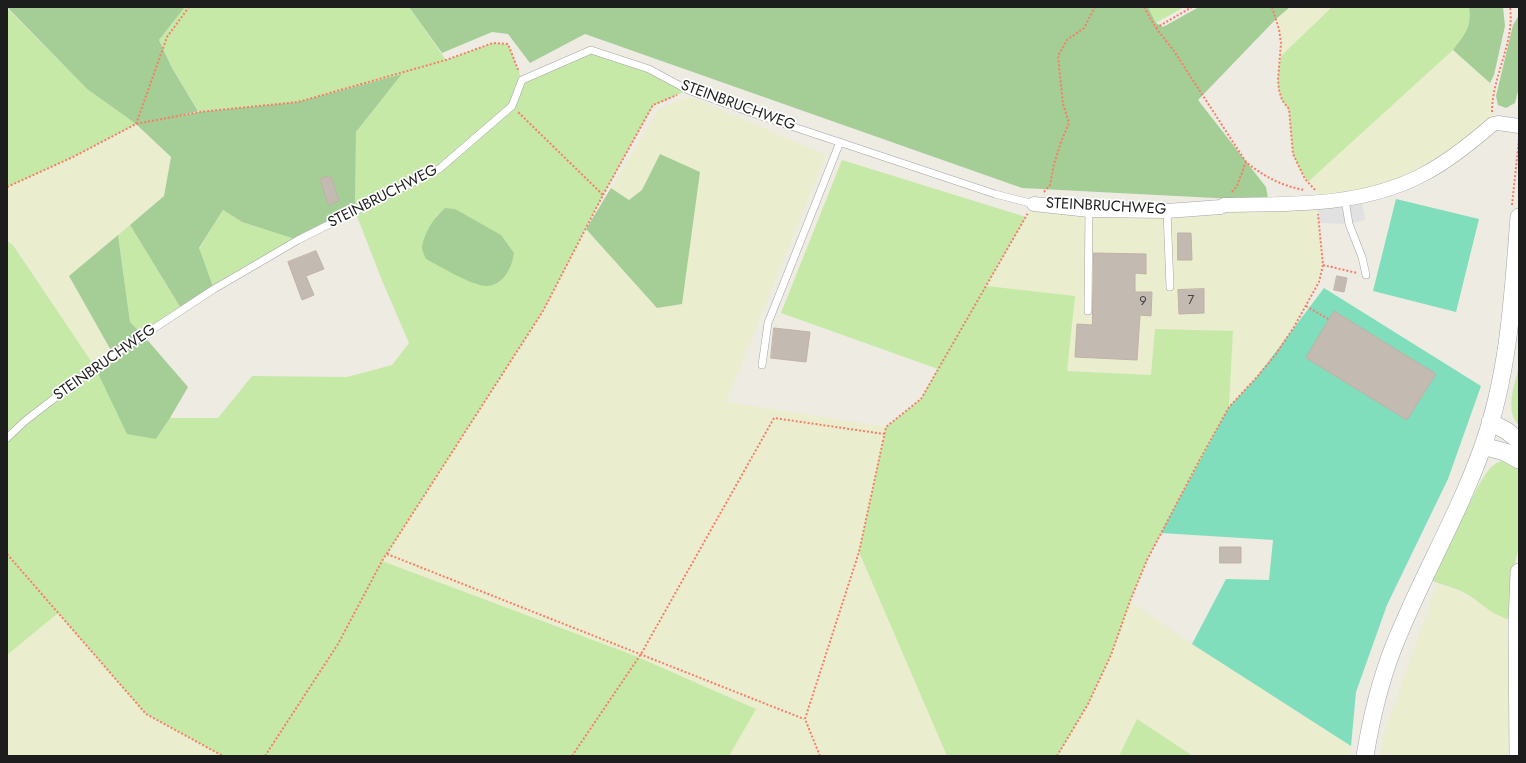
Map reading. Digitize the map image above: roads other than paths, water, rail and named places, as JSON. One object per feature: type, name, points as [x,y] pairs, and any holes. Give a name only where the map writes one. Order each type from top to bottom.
[{"type":"street","name":"STEINBRUCHWEG","points":[[1034,204],[1090,210],[1167,211],[1221,207],[1224,205],[1317,203],[1345,200],[1384,191],[1423,175],[1464,149],[1493,124],[1502,123],[1519,126]]},
{"type":"street","points":[[1365,756],[1378,696],[1392,650],[1470,478],[1483,446],[1490,422],[1502,376],[1506,345],[1515,214]]},
{"type":"street","points":[[1490,422],[1507,431],[1519,441]]},
{"type":"street","points":[[1483,446],[1505,452],[1519,460]]},
{"type":"street","points":[[1518,756],[1517,624],[1519,572]]},
{"type":"lane","name":"STEINBRUCHWEG","points":[[7,438],[25,421],[95,367],[214,289],[298,240],[439,169],[512,106],[522,80],[590,50],[649,69],[688,90],[758,115],[995,194],[1034,204]]},
{"type":"lane","points":[[762,365],[768,323],[840,142]]},
{"type":"lane","points":[[1345,200],[1349,224],[1362,257],[1366,275]]},
{"type":"lane","points":[[1088,311],[1090,210]]},
{"type":"lane","points":[[1167,211],[1170,287]]}]
